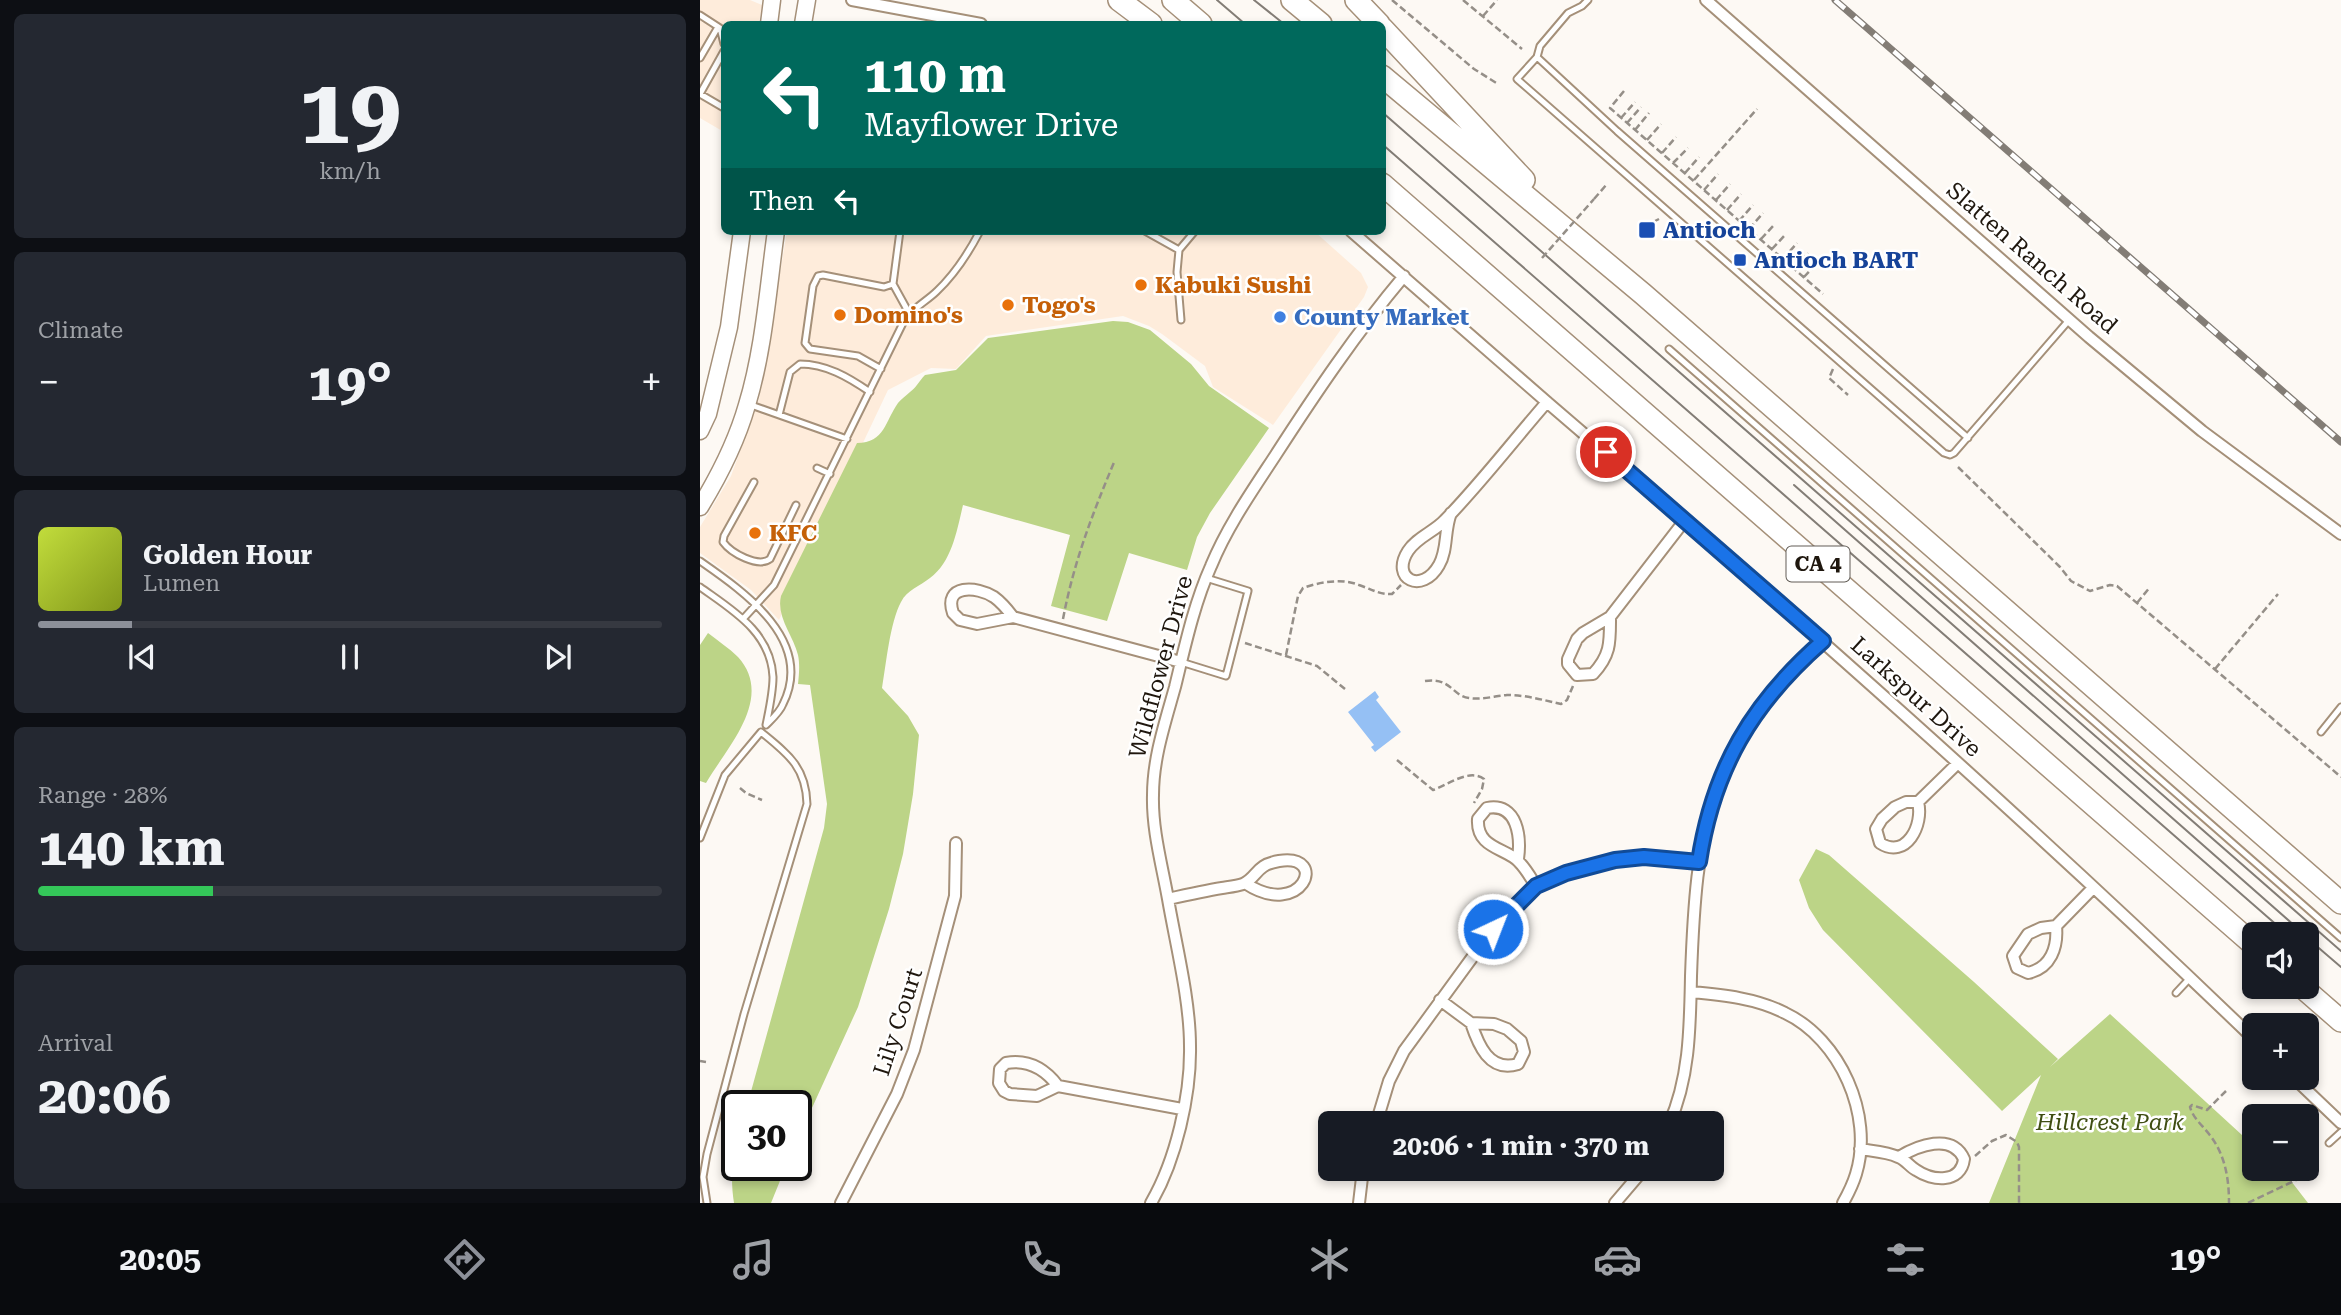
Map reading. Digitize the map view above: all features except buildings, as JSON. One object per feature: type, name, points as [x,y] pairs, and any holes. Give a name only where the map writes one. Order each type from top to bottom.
[{"type":"highway","points":[[1119,0],[1147,21]]},
{"type":"highway","points":[[1173,0],[1198,21]]},
{"type":"highway","points":[[1292,0],[1317,21]]},
{"type":"highway","points":[[1356,0],[1376,21]]},
{"type":"highway","points":[[1386,31],[1580,241]]},
{"type":"highway","points":[[1386,79],[1580,241],[2341,903]]},
{"type":"highway","name":"CA 4","points":[[1386,187],[2242,935]]},
{"type":"highway","points":[[2316,999],[2341,1021]]},
{"type":"main road","points":[[769,21],[772,0]]},
{"type":"main road","points":[[804,21],[807,0]]},
{"type":"main road","points":[[700,431],[708,414],[729,327],[741,235]]},
{"type":"main road","points":[[700,507],[748,404],[775,235]]},
{"type":"street","points":[[852,0],[960,21]]},
{"type":"street","name":"Slatten Ranch Road","points":[[1706,0],[2202,431],[2341,534]]},
{"type":"street","name":"Larkspur Drive","points":[[1356,235],[1823,641],[1958,762],[2242,1028]]},
{"type":"street","name":"Wildflower Drive","points":[[1151,1203],[1166,1174],[1190,1062],[1189,1031],[1154,817],[1154,778],[1159,746],[1181,662],[1206,578],[1228,531],[1285,440],[1362,327],[1404,276]]},
{"type":"street","points":[[1451,513],[1443,556],[1438,567],[1425,581],[1412,581],[1403,571],[1404,557],[1412,546],[1440,526],[1451,513],[1547,402]]},
{"type":"street","points":[[1610,617],[1611,641],[1605,657],[1593,674],[1577,675],[1568,664],[1572,646],[1583,633],[1610,617],[1685,520]]},
{"type":"street","points":[[1013,617],[997,599],[984,592],[965,589],[957,592],[952,600],[953,613],[960,620],[967,622],[984,624],[1013,617],[1181,662]]},
{"type":"street","points":[[1673,1111],[1684,1074],[1689,1035],[1699,862],[1709,806],[1736,744],[1774,688],[1823,641]]},
{"type":"street","points":[[1918,802],[1919,821],[1909,840],[1897,848],[1880,844],[1876,829],[1882,819],[1900,804],[1918,802],[1958,762]]},
{"type":"street","points":[[1518,859],[1520,836],[1516,824],[1504,811],[1495,807],[1487,808],[1478,819],[1480,831],[1491,846],[1518,859],[1536,886]]},
{"type":"street","name":"Lily Court","points":[[841,1203],[902,1084],[924,1019],[955,896],[956,843]]},
{"type":"street","points":[[1380,1111],[1399,1060],[1440,1000],[1493,929],[1536,886],[1566,873],[1615,860],[1644,857],[1699,862]]},
{"type":"street","points":[[1168,899],[1245,883],[1265,865],[1290,859],[1302,865],[1306,874],[1306,880],[1299,889],[1277,895],[1265,893],[1245,883]]},
{"type":"street","points":[[2056,926],[2055,949],[2043,967],[2028,973],[2017,968],[2012,959],[2019,944],[2033,931],[2056,926],[2093,888]]},
{"type":"street","points":[[1691,992],[1757,1002],[1789,1014],[1814,1032],[1837,1061],[1847,1081],[1858,1117],[1860,1149],[1856,1173],[1843,1203]]},
{"type":"street","points":[[1440,1000],[1471,1023],[1500,1026],[1515,1036],[1521,1041],[1524,1052],[1518,1064],[1502,1065],[1486,1055],[1478,1043],[1471,1023]]},
{"type":"street","points":[[1058,1086],[1042,1094],[1020,1096],[1001,1088],[998,1076],[1006,1063],[1027,1064],[1042,1070],[1058,1086],[1182,1109]]},
{"type":"street","points":[[2307,1090],[2341,1123]]},
{"type":"street","points":[[1860,1149],[1899,1157],[1922,1174],[1941,1178],[1957,1174],[1964,1159],[1955,1149],[1936,1143],[1923,1144],[1899,1157]]},
{"type":"street","points":[[1359,1203],[1362,1181]]},
{"type":"street","points":[[1615,1203],[1634,1181]]},
{"type":"lane","points":[[1588,0],[1568,13],[1540,46],[1537,57],[1517,79],[1944,453],[1954,453],[2070,319]]},
{"type":"lane","points":[[700,17],[718,27],[721,36]]},
{"type":"lane","points":[[700,58],[718,27]]},
{"type":"lane","points":[[721,56],[700,94],[721,106]]},
{"type":"lane","points":[[1537,57],[1617,131],[1968,438]]},
{"type":"lane","points":[[899,235],[893,284],[909,313]]},
{"type":"lane","points":[[743,619],[774,585],[909,313],[935,294],[960,267],[978,235]]},
{"type":"lane","points":[[1152,235],[1179,250]]},
{"type":"lane","points":[[1181,320],[1177,272],[1179,250],[1192,235]]},
{"type":"lane","points":[[881,369],[858,356],[807,348],[805,343],[816,279],[823,275],[884,287],[893,284]]},
{"type":"lane","points":[[1669,349],[2341,938]]},
{"type":"lane","points":[[1676,368],[1683,361]]},
{"type":"lane","points":[[779,415],[790,372],[800,364],[828,369],[847,377],[870,392]]},
{"type":"lane","points":[[748,404],[847,439]]},
{"type":"lane","points":[[817,468],[830,474]]},
{"type":"lane","points":[[754,482],[724,536],[723,542],[729,549],[759,563],[770,559],[796,505]]},
{"type":"lane","points":[[700,561],[758,604],[777,630],[789,661],[790,677],[782,707],[725,775],[700,838]]},
{"type":"lane","points":[[1181,662],[1227,676],[1248,591],[1206,578]]},
{"type":"lane","points":[[700,587],[743,619],[759,636],[771,665],[772,688],[766,725]]},
{"type":"lane","points":[[2321,732],[2341,707]]},
{"type":"lane","points":[[707,1203],[703,1177],[706,1154],[744,1014],[807,804],[803,776],[797,766],[790,756],[761,732]]},
{"type":"lane","points":[[2176,993],[2190,978]]},
{"type":"lane","points":[[2329,1143],[2341,1132]]},
{"type":"path","points":[[1392,0],[1474,69],[1498,84]]},
{"type":"path","points":[[1464,0],[1522,49]]},
{"type":"path","points":[[1483,16],[1497,0]]},
{"type":"path","points":[[1624,91],[1610,108],[1823,294]]},
{"type":"path","points":[[1621,118],[1635,102]]},
{"type":"path","points":[[1627,123],[1641,107]]},
{"type":"path","points":[[1693,181],[1757,109]]},
{"type":"path","points":[[1635,130],[1649,113]]},
{"type":"path","points":[[1647,140],[1661,124]]},
{"type":"path","points":[[1662,153],[1676,137]]},
{"type":"path","points":[[1674,163],[1688,148]]},
{"type":"path","points":[[1685,173],[1699,157]]},
{"type":"path","points":[[1704,190],[1718,174]]},
{"type":"path","points":[[1542,258],[1607,184]]},
{"type":"path","points":[[1716,200],[1730,184]]},
{"type":"path","points":[[1727,210],[1741,194]]},
{"type":"path","points":[[1739,221],[1753,205]]},
{"type":"path","points":[[1748,229],[1763,213]]},
{"type":"path","points":[[1654,221],[1659,219]]},
{"type":"path","points":[[1760,239],[1775,224]]},
{"type":"path","points":[[1772,249],[1786,234]]},
{"type":"path","points":[[1783,259],[1797,243]]},
{"type":"path","points":[[1794,268],[1808,253]]},
{"type":"path","points":[[1804,277],[1818,262]]},
{"type":"path","points":[[1837,359],[1829,378],[1848,395]]},
{"type":"path","points":[[1061,630],[1073,567],[1115,460]]},
{"type":"path","points":[[1958,467],[2071,581],[2090,591],[2114,584],[2341,776]]},
{"type":"path","points":[[1286,655],[1298,596],[1303,588],[1314,584],[1345,581],[1385,595],[1392,594],[1404,583]]},
{"type":"path","points":[[2137,603],[2150,587]]},
{"type":"path","points":[[2215,669],[2278,594]]},
{"type":"path","points":[[1235,640],[1317,666],[1345,689]]},
{"type":"path","points":[[1425,681],[1442,682],[1462,697],[1471,699],[1507,695],[1532,697],[1561,704],[1567,700],[1575,681]]},
{"type":"path","points":[[1396,760],[1433,790],[1471,775],[1481,776],[1484,779],[1474,804],[1475,810]]},
{"type":"path","points":[[740,788],[762,800]]},
{"type":"path","points":[[700,1060],[706,1062]]},
{"type":"path","points":[[2226,1091],[2207,1110],[2192,1105],[2190,1107],[2192,1114],[2221,1152],[2229,1180],[2229,1203]]},
{"type":"path","points":[[1972,1158],[1999,1137],[2006,1135],[2017,1142],[2020,1159],[2019,1203]]},
{"type":"path","points":[[2248,1203],[2294,1181]]},
{"type":"shaded area","points":[[700,0],[750,0],[762,5],[759,21],[721,21],[721,130],[700,118]]},
{"type":"shaded area","points":[[786,235],[1318,235],[1361,273],[1368,287],[1364,297],[1273,425],[1213,387],[1205,366],[1162,334],[1123,316],[986,336],[956,369],[931,368],[888,390],[779,620],[751,590],[700,553],[700,527],[731,476],[759,399]]},
{"type":"green space","points":[[1113,321],[1128,322],[1150,330],[1191,364],[1209,386],[1269,428],[1210,513],[1197,537],[1187,570],[1129,553],[1107,621],[1051,606],[1070,535],[963,505],[944,563],[930,578],[910,591],[897,610],[894,621],[882,688],[908,716],[919,735],[903,854],[858,1007],[812,1108],[812,1090],[751,1090],[824,828],[827,804],[810,685],[798,684],[798,655],[783,619],[781,596],[857,443],[866,442],[879,435],[898,403],[925,375],[956,370],[988,338]]},
{"type":"green space","points":[[708,633],[738,657],[748,673],[752,689],[744,722],[706,783],[700,781],[700,645]]},
{"type":"green space","name":"Hillcrest Park","points":[[1816,849],[1829,855],[2058,1059],[2050,1067],[2110,1014],[2242,1135],[2242,1181],[2291,1181],[2308,1203],[1989,1203],[2041,1075],[2002,1111],[1823,930],[1809,908],[1799,880]]},
{"type":"green space","points":[[732,1181],[780,1181],[771,1203],[734,1203]]},
{"type":"water","points":[[1375,691],[1379,697],[1376,700],[1401,732],[1375,752],[1371,747],[1374,745],[1348,712]]},
{"type":"tram line","points":[[1217,0],[1242,21]]},
{"type":"tram line","points":[[1254,0],[1280,21]]},
{"type":"tram line","points":[[1386,115],[2341,951]]},
{"type":"tram line","points":[[1386,147],[2273,922]]},
{"type":"tram line","points":[[1794,485],[2290,922]]},
{"type":"tram line","points":[[2319,948],[2341,967]]},
{"type":"railway","points":[[1835,0],[2341,442]]},
{"type":"place","name":"Antioch","points":[[1647,230]]},
{"type":"place","name":"Antioch BART","points":[[1740,260]]},
{"type":"place","name":"Kabuki Sushi","points":[[1141,285]]},
{"type":"place","name":"Togo's","points":[[1008,305]]},
{"type":"place","name":"Domino's","points":[[840,315]]},
{"type":"place","name":"County Market","points":[[1280,317]]},
{"type":"place","name":"KFC","points":[[755,533]]},
{"type":"route","points":[[1493,929],[1536,886],[1566,873],[1598,863],[1644,857],[1699,862],[1709,806],[1728,757],[1774,688],[1823,641],[1606,452]]}]
